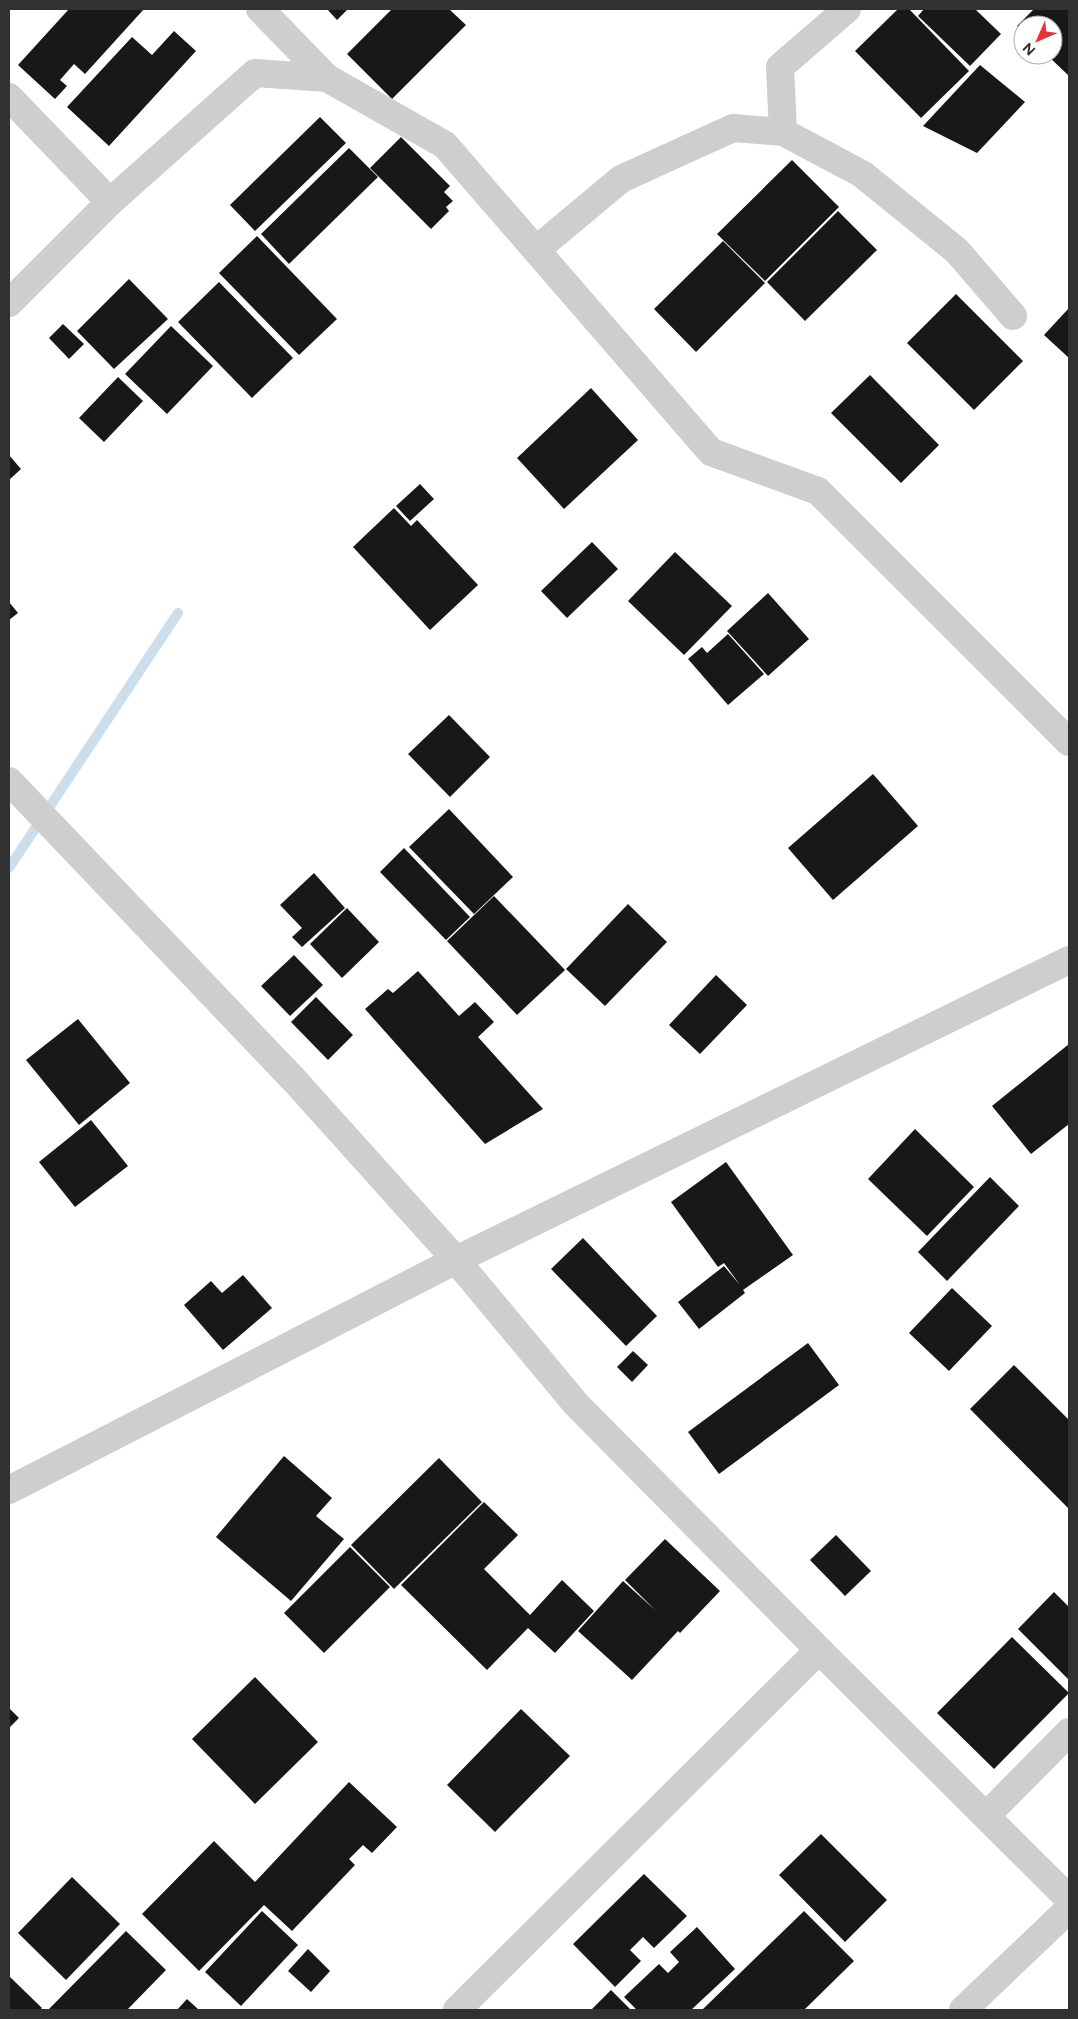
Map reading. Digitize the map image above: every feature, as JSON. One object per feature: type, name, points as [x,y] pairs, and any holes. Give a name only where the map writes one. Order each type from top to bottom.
[{"type":"street","points":[[260,9],[327,78],[445,145],[711,452],[818,491],[1069,742]]},
{"type":"street","points":[[783,132],[780,67],[847,9]]},
{"type":"street","points":[[9,303],[110,202],[255,73],[327,78]]},
{"type":"street","points":[[9,97],[110,202]]},
{"type":"street","points":[[536,250],[621,179],[733,128],[783,132],[862,174],[958,251],[1012,316]]},
{"type":"street","points":[[9,781],[295,1081],[456,1260],[576,1404],[1069,1899]]},
{"type":"street","points":[[9,1490],[456,1260],[1069,960]]},
{"type":"street","points":[[456,2010],[819,1650]]},
{"type":"street","points":[[986,1816],[1069,1732]]},
{"type":"street","points":[[963,2010],[1069,1908]]},
{"type":"building","points":[[69,9],[144,9],[85,74],[74,64],[60,80],[67,86],[55,99],[18,65]]},
{"type":"building","points":[[327,9],[348,9],[337,20]]},
{"type":"building","points":[[392,9],[449,9],[466,25],[392,99],[347,54]]},
{"type":"building","points":[[898,9],[909,9],[969,71],[921,118],[855,51]]},
{"type":"building","points":[[924,9],[975,9],[1001,34],[970,66],[918,16]]},
{"type":"building","points":[[1034,9],[1069,9],[1068,75],[1058,65],[1063,65],[1063,15],[1028,15]]},
{"type":"building","points":[[174,31],[196,51],[109,146],[67,107],[132,37],[152,55]]},
{"type":"building","points":[[980,65],[1025,102],[977,153],[923,126]]},
{"type":"building","points":[[320,117],[346,143],[255,231],[230,205]]},
{"type":"building","points":[[401,137],[450,186],[444,192],[453,201],[446,207],[449,211],[431,229],[370,168]]},
{"type":"building","points":[[349,148],[378,177],[289,264],[261,234]]},
{"type":"building","points":[[792,160],[839,207],[765,281],[717,234]]},
{"type":"building","points":[[838,211],[877,250],[805,321],[767,282]]},
{"type":"building","points":[[257,236],[337,319],[299,355],[219,273]]},
{"type":"building","points":[[723,241],[765,283],[696,352],[654,309]]},
{"type":"building","points":[[129,279],[168,319],[114,369],[77,331]]},
{"type":"building","points":[[219,282],[293,358],[252,398],[178,322]]},
{"type":"building","points":[[956,294],[1023,361],[974,410],[907,343]]},
{"type":"building","points":[[1069,308],[1069,358],[1044,335]]},
{"type":"building","points":[[63,324],[84,344],[69,359],[49,338]]},
{"type":"building","points":[[171,326],[213,366],[167,414],[125,374]]},
{"type":"building","points":[[870,375],[939,445],[901,483],[831,413]]},
{"type":"building","points":[[118,377],[143,401],[104,442],[79,418]]},
{"type":"building","points":[[591,388],[638,440],[564,509],[517,458]]},
{"type":"building","points":[[9,455],[21,469],[9,480]]},
{"type":"building","points":[[420,484],[434,499],[410,521],[396,506]]},
{"type":"building","points":[[394,508],[411,526],[417,520],[478,585],[430,630],[353,547]]},
{"type":"building","points":[[592,542],[618,569],[567,618],[541,591]]},
{"type":"building","points":[[675,552],[732,606],[684,655],[628,601]]},
{"type":"building","points":[[768,593],[809,639],[768,676],[727,631]]},
{"type":"building","points":[[9,602],[18,613],[9,620]]},
{"type":"building","points":[[728,634],[764,674],[728,705],[688,659],[702,647],[707,653]]},
{"type":"building","points":[[449,715],[490,757],[450,797],[408,754]]},
{"type":"building","points":[[873,774],[918,826],[833,900],[788,848]]},
{"type":"building","points":[[449,809],[513,877],[474,914],[409,847]]},
{"type":"building","points":[[404,848],[470,917],[446,940],[380,872]]},
{"type":"building","points":[[314,873],[345,908],[302,947],[292,937],[302,928],[280,905]]},
{"type":"building","points":[[494,896],[565,970],[517,1015],[447,941]]},
{"type":"building","points":[[628,904],[667,942],[605,1006],[566,969]]},
{"type":"building","points":[[347,908],[379,942],[342,978],[310,944]]},
{"type":"building","points":[[294,955],[323,985],[290,1016],[261,986]]},
{"type":"building","points":[[418,971],[459,1016],[475,1002],[494,1022],[478,1037],[543,1109],[485,1144],[365,1009],[388,989],[393,993]]},
{"type":"building","points":[[716,975],[747,1005],[700,1054],[669,1025]]},
{"type":"building","points":[[316,997],[353,1035],[328,1060],[291,1022]]},
{"type":"building","points":[[78,1019],[130,1083],[79,1125],[26,1060]]},
{"type":"building","points":[[1069,1044],[1069,1124],[1031,1154],[992,1106]]},
{"type":"building","points":[[91,1120],[128,1166],[75,1207],[39,1162]]},
{"type":"building","points":[[915,1129],[974,1187],[927,1236],[868,1179]]},
{"type":"building","points":[[726,1162],[793,1255],[743,1290],[745,1293],[699,1329],[678,1302],[724,1266],[740,1285],[724,1263],[718,1267],[671,1202]]},
{"type":"building","points":[[990,1177],[1019,1206],[947,1281],[918,1252]]},
{"type":"building","points":[[583,1238],[657,1316],[626,1346],[551,1269]]},
{"type":"building","points":[[243,1275],[272,1308],[223,1350],[184,1305],[211,1281],[222,1293]]},
{"type":"building","points":[[952,1288],[992,1326],[949,1371],[909,1333]]},
{"type":"building","points":[[808,1343],[839,1385],[719,1474],[688,1432]]},
{"type":"building","points":[[633,1351],[648,1365],[632,1382],[617,1367]]},
{"type":"building","points":[[1014,1365],[1069,1420],[1069,1509],[970,1409]]},
{"type":"building","points":[[284,1456],[332,1498],[316,1516],[344,1539],[291,1601],[216,1537]]},
{"type":"building","points":[[439,1458],[482,1502],[394,1589],[351,1545]]},
{"type":"building","points":[[484,1502],[518,1535],[484,1569],[530,1615],[562,1580],[594,1611],[555,1653],[528,1628],[487,1670],[401,1585]]},
{"type":"building","points":[[836,1535],[871,1571],[845,1596],[810,1560]]},
{"type":"building","points":[[665,1539],[720,1591],[680,1633],[678,1631],[632,1680],[578,1631],[623,1581],[655,1610],[625,1580]]},
{"type":"building","points":[[350,1547],[390,1587],[324,1653],[284,1613]]},
{"type":"building","points":[[1054,1592],[1069,1607],[1069,1680],[1018,1629]]},
{"type":"building","points":[[1012,1637],[1069,1693],[994,1769],[937,1713]]},
{"type":"building","points":[[255,1677],[318,1742],[255,1804],[192,1739]]},
{"type":"building","points":[[9,1708],[19,1718],[9,1728]]},
{"type":"building","points":[[521,1709],[570,1756],[495,1832],[447,1785]]},
{"type":"building","points":[[349,1782],[397,1827],[372,1853],[363,1845],[349,1859],[355,1865],[292,1931],[264,1905],[199,1971],[142,1914],[214,1841],[255,1882]]},
{"type":"building","points":[[821,1834],[887,1900],[845,1942],[779,1875]]},
{"type":"building","points":[[644,1874],[687,1916],[654,1948],[643,1937],[630,1950],[641,1961],[615,1987],[573,1944]]},
{"type":"building","points":[[72,1877],[120,1924],[66,1980],[18,1933]]},
{"type":"building","points":[[262,1911],[298,1945],[241,2006],[205,1972]]},
{"type":"building","points":[[804,1911],[854,1961],[804,2010],[702,2010]]},
{"type":"building","points":[[697,1927],[735,1969],[691,2010],[637,2010],[624,1997],[659,1964],[668,1973],[679,1962],[670,1952]]},
{"type":"building","points":[[126,1931],[166,1970],[127,2010],[48,2010]]},
{"type":"building","points":[[308,1949],[330,1971],[311,1992],[288,1971]]},
{"type":"building","points":[[10,1977],[42,2008],[40,2010],[9,2010]]},
{"type":"building","points":[[611,1990],[631,2010],[591,2010]]},
{"type":"building","points":[[187,1999],[199,2010],[177,2010]]},
{"type":"waterway","points":[[9,868],[178,613]]}]
